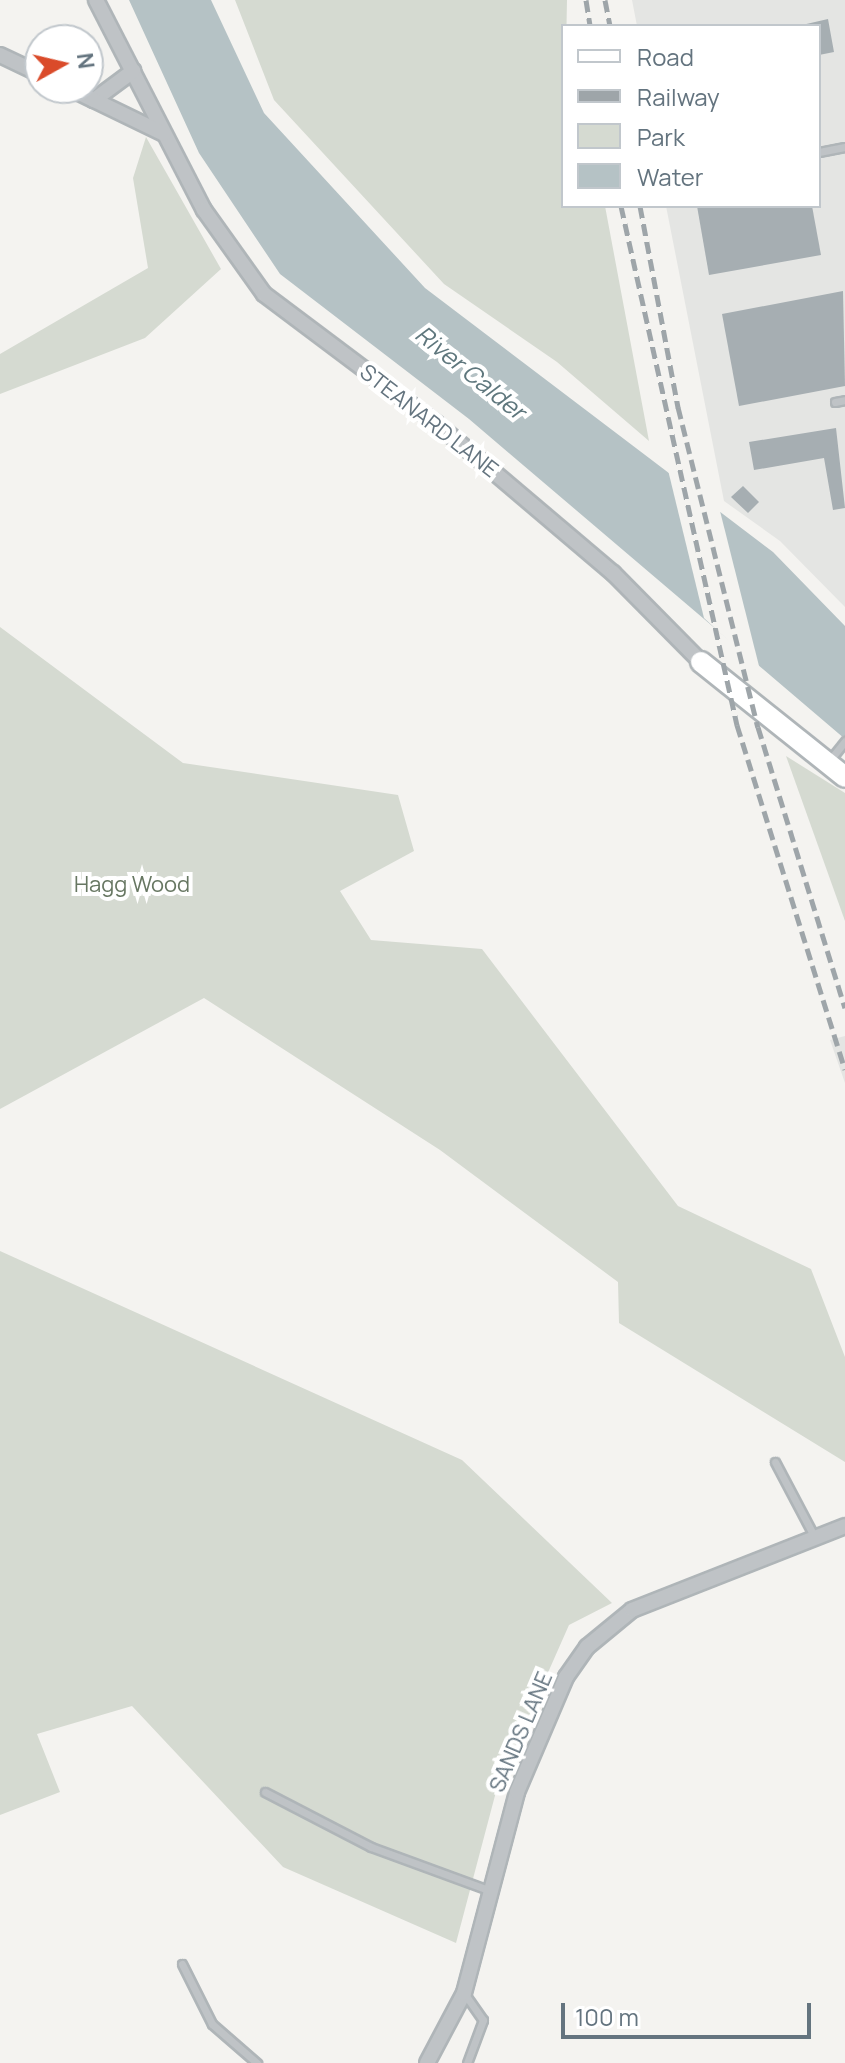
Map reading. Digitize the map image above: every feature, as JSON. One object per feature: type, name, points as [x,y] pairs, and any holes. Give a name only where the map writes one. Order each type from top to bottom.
[{"type":"street","name":"STEANARD LANE","points":[[96,0],[204,210],[264,294],[436,423],[613,573],[701,662],[832,758],[845,777]]},
{"type":"street","points":[[0,55],[24,66]]},
{"type":"street","points":[[104,93],[133,71]]},
{"type":"street","points":[[102,104],[164,134]]},
{"type":"street","name":"SANDS LANE","points":[[427,2063],[464,1993],[517,1792],[566,1677],[587,1647],[632,1610],[845,1526]]},
{"type":"lane","points":[[821,152],[845,147]]},
{"type":"lane","points":[[835,402],[845,400]]},
{"type":"lane","points":[[832,758],[845,741]]},
{"type":"lane","points":[[775,1462],[815,1538]]},
{"type":"lane","points":[[265,1792],[371,1847],[491,1891]]},
{"type":"lane","points":[[182,1964],[212,2024],[257,2063]]},
{"type":"lane","points":[[464,1993],[483,2020],[467,2063]]},
{"type":"shaded area","points":[[632,0],[845,0],[845,607],[780,541],[724,501],[666,208],[821,208],[821,24],[637,24]]},
{"type":"shaded area","points":[[845,1036],[845,1083],[830,1040]]},
{"type":"green space","points":[[235,0],[567,0],[567,24],[561,24],[561,208],[605,208],[649,441],[557,362],[444,284],[274,100]]},
{"type":"green space","points":[[146,137],[221,269],[145,338],[0,394],[0,354],[148,268],[133,178]]},
{"type":"green space","name":"Hagg Wood","points":[[0,627],[183,763],[398,795],[414,851],[340,891],[371,940],[482,949],[678,1206],[811,1269],[845,1357],[845,1462],[619,1323],[618,1282],[440,1150],[204,998],[0,1109]]},
{"type":"green space","points":[[786,756],[845,793],[845,921]]},
{"type":"green space","points":[[0,1251],[462,1460],[612,1603],[569,1625],[497,1788],[456,1943],[283,1867],[132,1706],[37,1734],[60,1792],[0,1815]]},
{"type":"water","name":"River Calder","points":[[129,0],[211,0],[264,113],[425,288],[773,552],[845,626],[845,739],[469,419],[280,274],[199,153]]},
{"type":"pier","points":[[668,470],[719,507],[760,670],[704,618]]},
{"type":"building","points":[[828,19],[834,52],[821,55],[821,24],[806,24]]},
{"type":"building","points":[[697,208],[812,208],[821,255],[709,275]]},
{"type":"building","points":[[843,291],[845,386],[739,406],[722,314]]},
{"type":"building","points":[[836,428],[845,508],[833,510],[824,458],[754,470],[749,442]]},
{"type":"building","points":[[743,486],[759,502],[748,513],[731,497]]},
{"type":"railway","points":[[586,0],[590,24]]},
{"type":"railway","points":[[605,0],[610,24]]},
{"type":"railway","points":[[621,208],[737,725],[845,1069]]},
{"type":"railway","points":[[640,208],[678,407],[758,727],[845,1008]]}]
